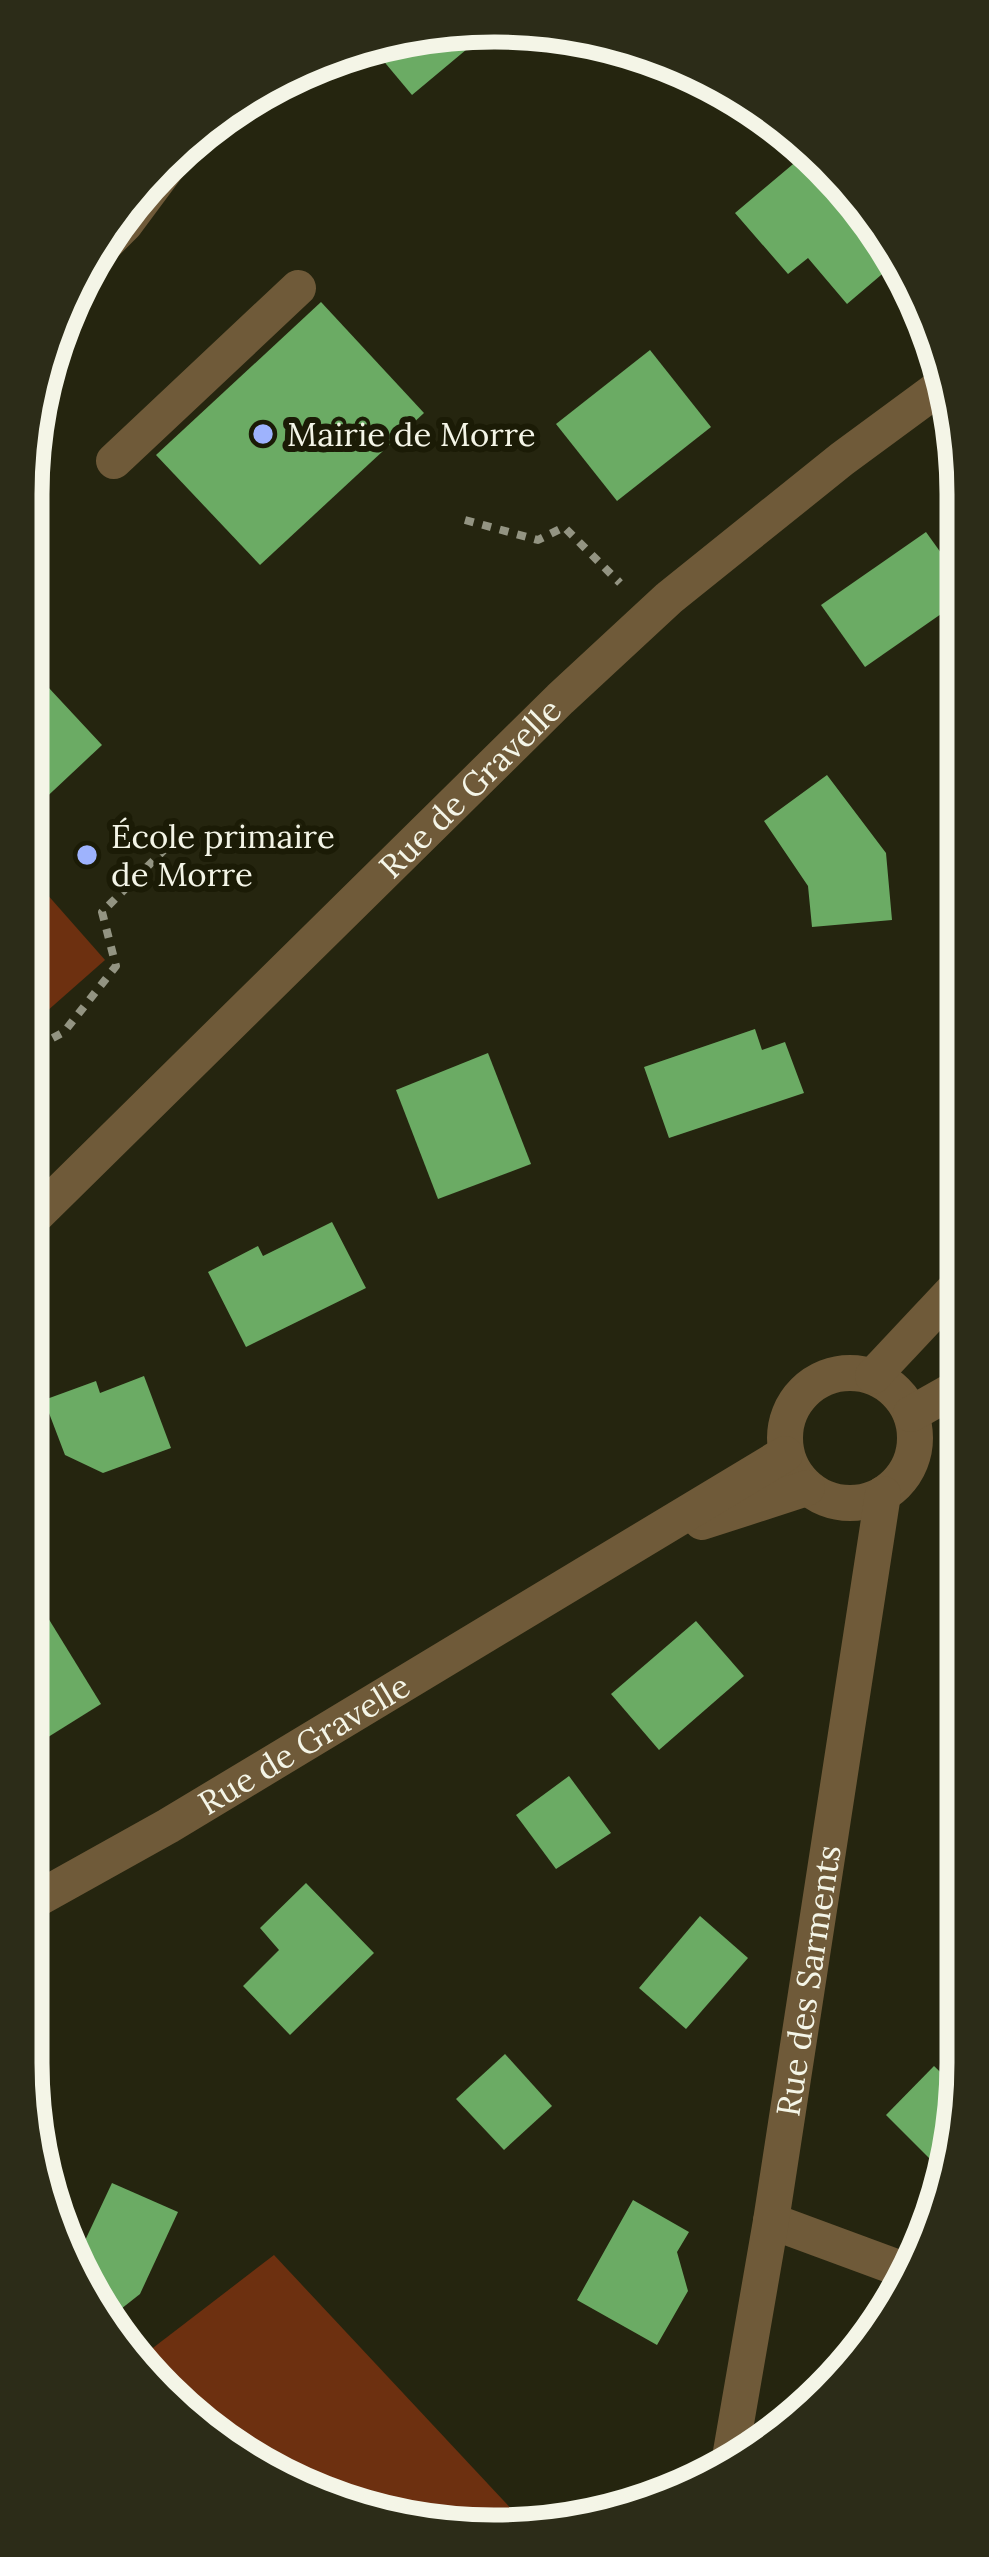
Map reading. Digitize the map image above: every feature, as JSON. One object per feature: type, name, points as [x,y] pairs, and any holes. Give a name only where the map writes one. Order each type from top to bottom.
[{"type":"street","points":[[114,461],[298,288]]},
{"type":"street","name":"Rue de Gravelle","points":[[42,1209],[669,598],[842,459],[937,403]]},
{"type":"street","points":[[873,1376],[947,1297]]},
{"type":"street","points":[[853,1372],[873,1376],[902,1398],[911,1414],[914,1451],[897,1484],[864,1502],[844,1503],[807,1488],[785,1454],[788,1413],[813,1382],[853,1372]]},
{"type":"street","points":[[911,1414],[947,1394]]},
{"type":"street","name":"Rue de Gravelle","points":[[42,1896],[168,1826],[785,1454]]},
{"type":"street","name":"Rue de Gravelle","points":[[648,1539],[807,1488]]},
{"type":"street","name":"Rue des Sarments","points":[[732,2448],[883,1494]]},
{"type":"street","points":[[771,2221],[897,2268]]},
{"type":"path","points":[[465,520],[538,539],[564,527],[621,584]]},
{"type":"path","points":[[42,1044],[64,1032],[116,966],[102,912],[170,844]]},
{"type":"shaded area","points":[[42,889],[105,960],[42,1016]]},
{"type":"shaded area","points":[[274,2255],[516,2514],[435,2511],[377,2500],[321,2481],[243,2439],[196,2403],[147,2352]]},
{"type":"building","points":[[475,43],[412,95],[380,56]]},
{"type":"building","points":[[799,160],[835,196],[887,270],[847,304],[808,258],[788,274],[735,213]]},
{"type":"building","name":"Mairie de Morre","points":[[321,302],[424,413],[260,565],[156,455]]},
{"type":"building","points":[[650,350],[711,427],[617,501],[556,424]]},
{"type":"building","points":[[926,532],[947,561],[947,610],[865,667],[821,605]]},
{"type":"building","points":[[42,681],[102,745],[42,801]]},
{"type":"building","points":[[827,775],[886,853],[892,920],[812,927],[808,886],[764,821]]},
{"type":"building","points":[[755,1029],[762,1050],[785,1042],[804,1093],[669,1138],[644,1067]]},
{"type":"building","points":[[488,1053],[531,1164],[438,1199],[396,1090]]},
{"type":"building","points":[[332,1222],[366,1288],[246,1347],[208,1272],[258,1246],[263,1256]]},
{"type":"building","points":[[144,1376],[171,1448],[103,1473],[65,1455],[44,1400],[96,1381],[100,1393]]},
{"type":"building","points":[[42,1608],[101,1704],[42,1741]]},
{"type":"building","points":[[696,1621],[744,1676],[659,1750],[611,1694]]},
{"type":"building","points":[[569,1776],[611,1833],[556,1869],[516,1815]]},
{"type":"building","points":[[306,1883],[374,1953],[290,2035],[243,1986],[279,1950],[260,1928]]},
{"type":"building","points":[[700,1916],[748,1958],[686,2029],[639,1988]]},
{"type":"building","points":[[505,2054],[552,2106],[504,2150],[456,2099]]},
{"type":"building","points":[[934,2066],[946,2078],[935,2164],[886,2115]]},
{"type":"building","points":[[112,2183],[178,2212],[140,2294],[117,2312],[82,2248]]},
{"type":"building","points":[[633,2200],[689,2232],[677,2252],[688,2291],[657,2345],[577,2300]]},
{"type":"place","name":"Mairie de Morre","points":[[263,434]]},
{"type":"place","name":"École primaire de Morre","points":[[87,855]]}]
